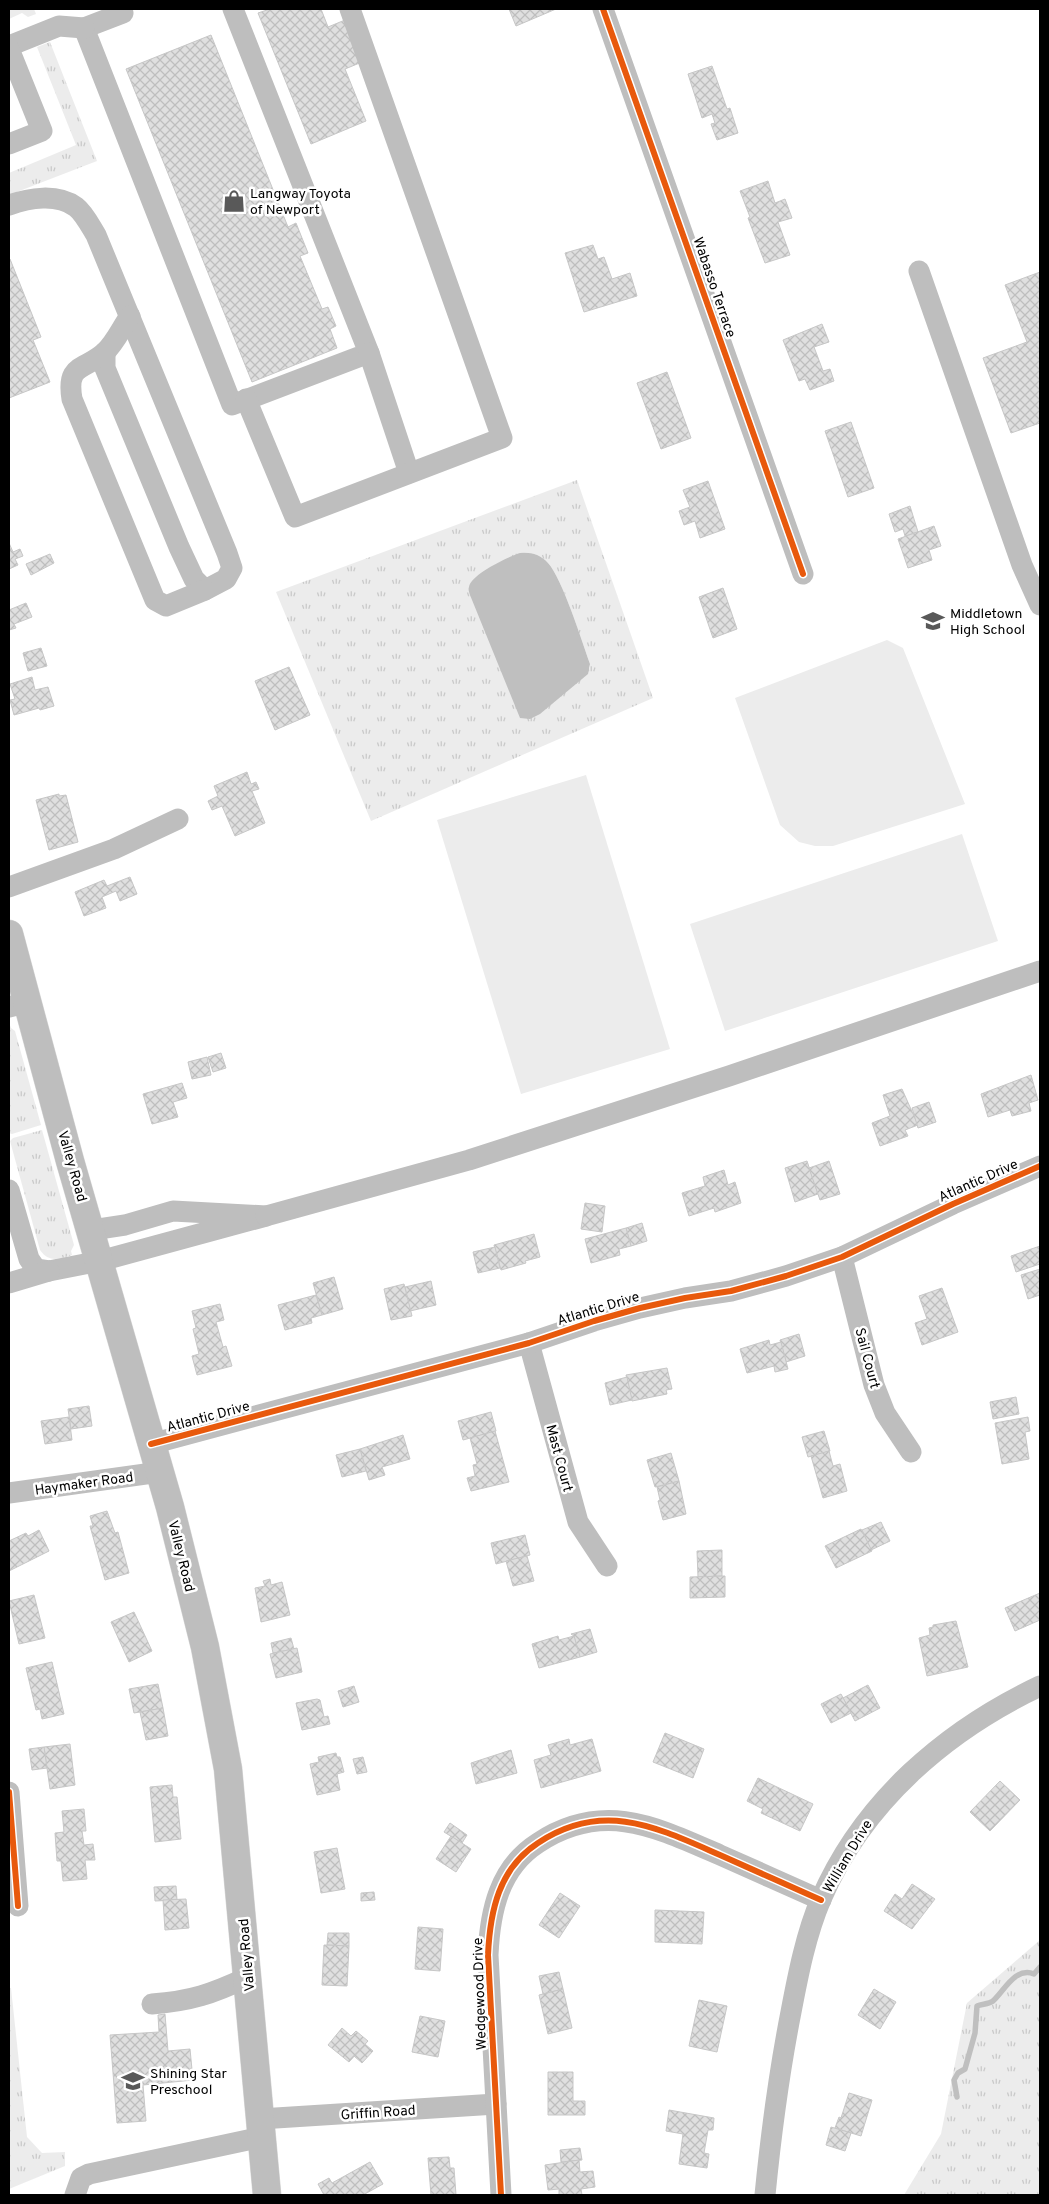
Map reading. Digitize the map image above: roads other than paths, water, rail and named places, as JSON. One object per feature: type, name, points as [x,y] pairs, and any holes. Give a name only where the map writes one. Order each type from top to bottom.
[{"type":"main road","name":"Valley Road","points":[[9,934],[18,1005],[92,1230],[160,1472],[205,1647],[228,1769],[267,2195]]},
{"type":"street","points":[[233,9],[369,353],[409,473]]},
{"type":"street","points":[[246,399],[294,517],[502,438],[350,9]]},
{"type":"street","name":"Wabasso Terrace","points":[[603,9],[803,574]]},
{"type":"street","points":[[9,144],[42,131],[9,47],[58,26],[84,28],[126,10]]},
{"type":"street","points":[[84,28],[232,405],[369,353]]},
{"type":"street","points":[[9,205],[21,200],[55,198],[77,207],[96,235],[130,316],[212,516],[232,568],[226,579],[166,606],[154,600],[72,399],[70,385],[71,377],[76,371],[106,352],[130,316]]},
{"type":"street","points":[[919,271],[1022,564],[1040,605]]},
{"type":"street","points":[[106,352],[105,368],[179,547],[194,579],[205,590]]},
{"type":"street","points":[[9,887],[114,849],[178,819]]},
{"type":"street","points":[[9,1283],[49,1271],[100,1260],[266,1216],[469,1160],[729,1076],[1040,970]]},
{"type":"street","name":"Atlantic Drive","points":[[151,1444],[529,1343],[640,1308],[684,1298],[731,1291],[786,1276],[842,1257],[970,1196],[1040,1166]]},
{"type":"street","points":[[9,1190],[29,1259],[36,1269],[49,1271]]},
{"type":"street","points":[[92,1230],[124,1225],[173,1211],[266,1216]]},
{"type":"street","name":"Sail Court","points":[[842,1257],[874,1385],[886,1413],[911,1452]]},
{"type":"street","name":"Mast Court","points":[[529,1343],[578,1522],[607,1566]]},
{"type":"street","name":"Haymaker Road","points":[[9,1493],[160,1472]]},
{"type":"street","name":"William Drive","points":[[765,2195],[780,2071],[795,1990],[812,1924],[821,1900],[854,1837],[870,1816],[911,1772],[973,1722],[1040,1686]]},
{"type":"street","points":[[9,1792],[18,1906]]},
{"type":"street","name":"Wedgewood Drive","points":[[501,2195],[488,1955],[492,1912],[503,1879],[526,1850],[576,1824],[599,1820],[623,1820],[642,1823],[666,1831],[821,1900]]},
{"type":"street","points":[[152,2004],[178,2002],[214,1993],[248,1977]]},
{"type":"street","name":"Griffin Road","points":[[75,2195],[81,2178],[89,2174],[261,2128],[496,2104]]},
{"type":"waterway","points":[[957,2097],[954,2080],[958,2073],[965,2069],[975,2033],[977,2006],[993,2001],[1016,1976],[1028,1972],[1034,1974],[1040,1967]]},
{"type":"place","name":"Langway Toyota of Newport","points":[[234,201]]},
{"type":"place","name":"Middletown High School","points":[[933,621]]},
{"type":"place","name":"Shining Star Preschool","points":[[133,2081]]}]
